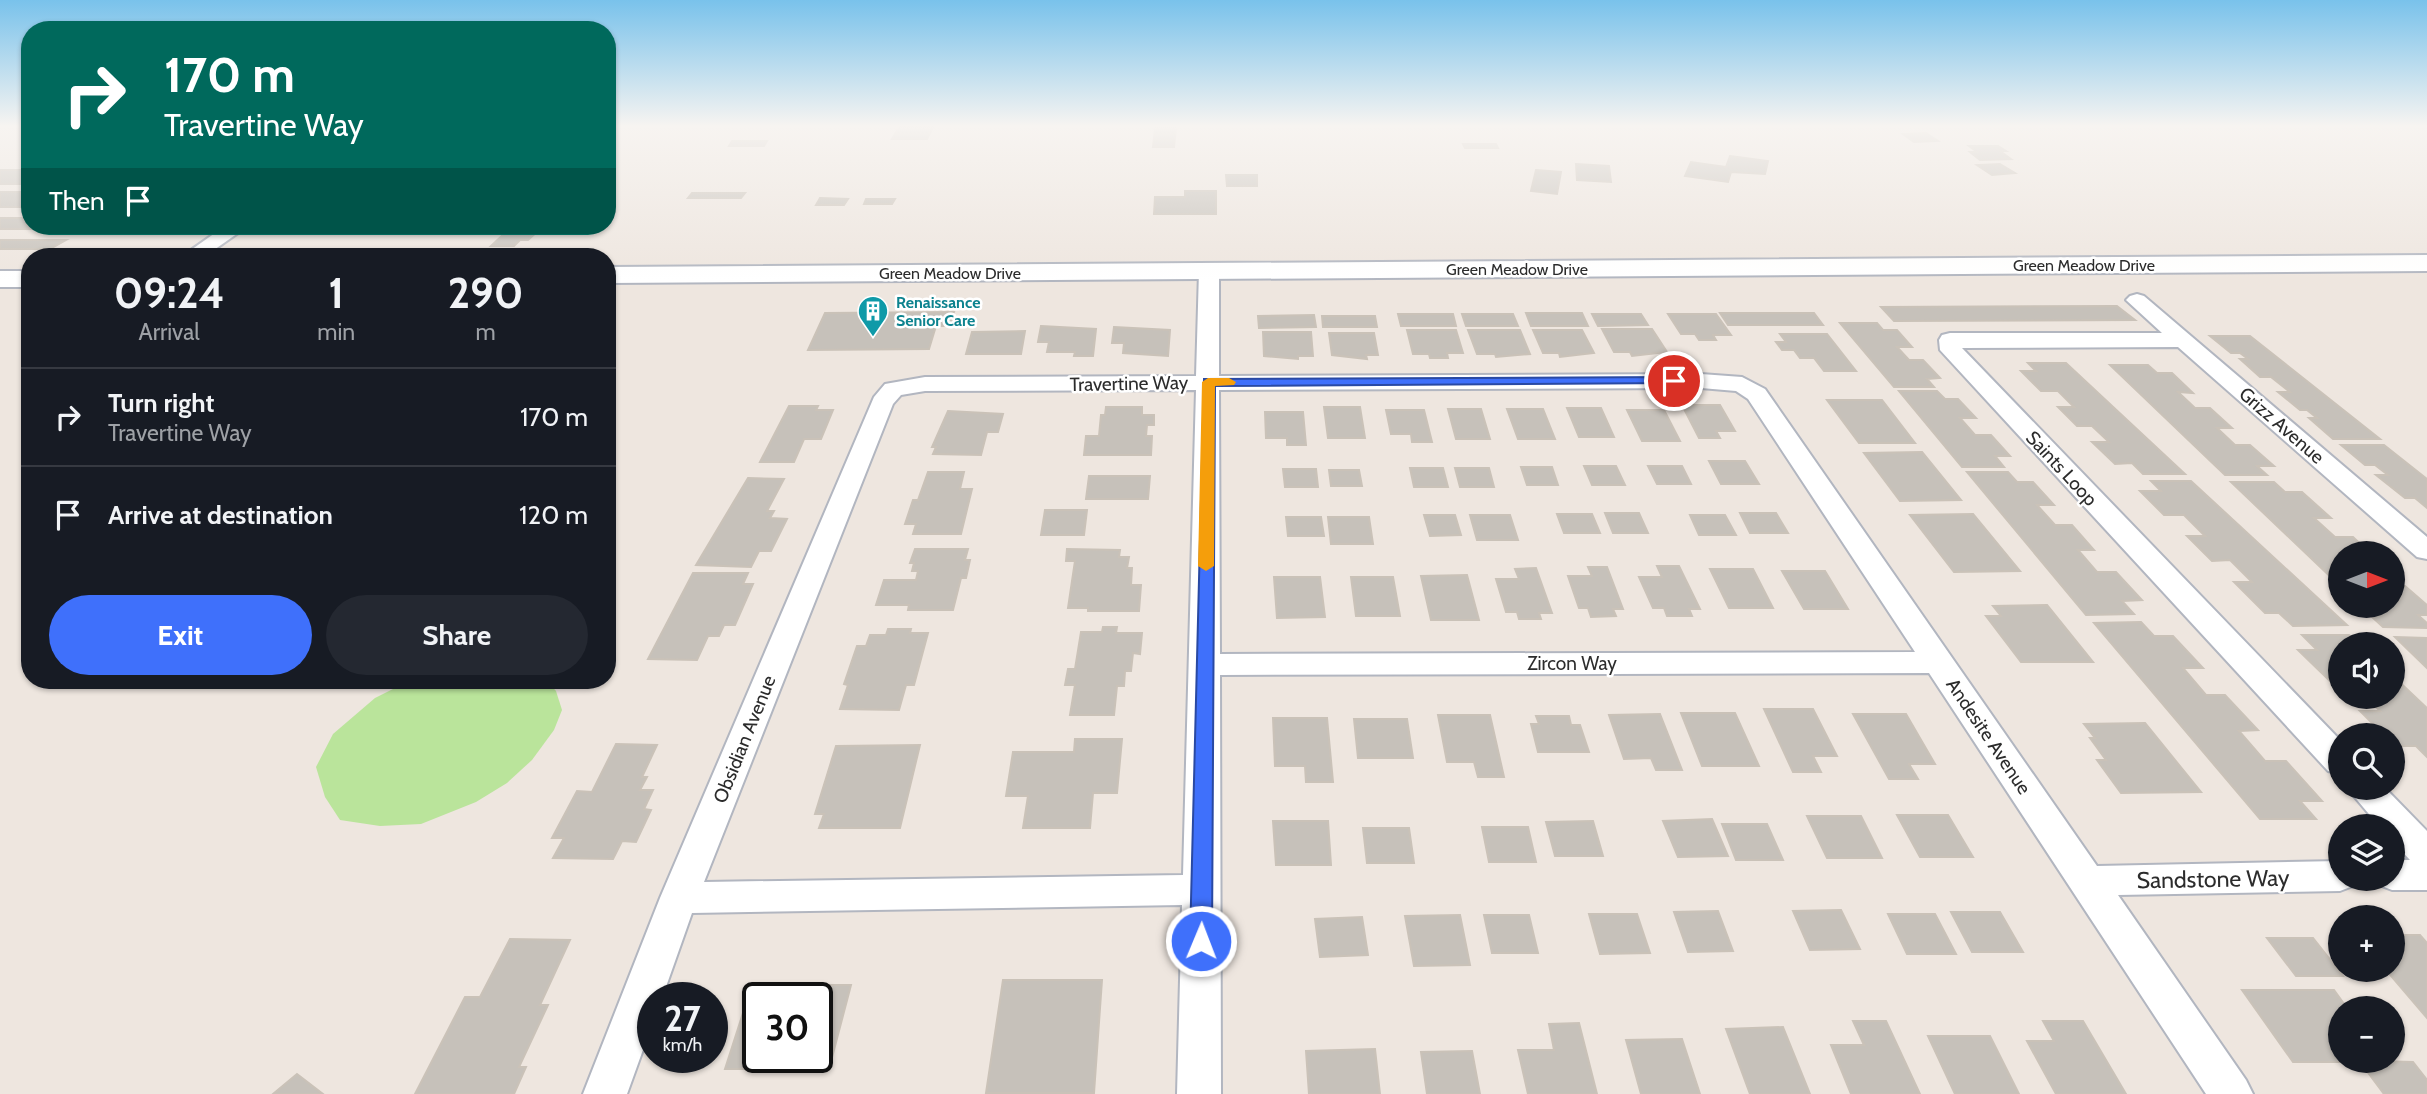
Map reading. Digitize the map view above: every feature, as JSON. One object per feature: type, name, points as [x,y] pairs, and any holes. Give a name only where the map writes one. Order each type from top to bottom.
[{"type":"main road","name":"Green Meadow Drive","points":[[616,275],[2427,263]]},
{"type":"main road","points":[[0,279],[21,279]]},
{"type":"street","points":[[205,248],[225,235]]},
{"type":"street","points":[[1199,1094],[1209,271]]},
{"type":"street","name":"Grizz Avenue","points":[[2137,300],[2427,551]]},
{"type":"street","name":"Saints Loop","points":[[2183,340],[1950,340],[1951,350],[2328,749]]},
{"type":"street","name":"Travertine Way","points":[[893,388],[925,384],[1208,382],[1721,381],[1742,384]]},
{"type":"street","name":"Andesite Avenue","points":[[1742,384],[1757,394],[2231,1094]]},
{"type":"street","name":"Obsidian Avenue","points":[[605,1094],[679,898],[882,402],[893,388]]},
{"type":"street","name":"Zircon Way","points":[[1204,665],[1939,662]]},
{"type":"street","points":[[2375,800],[2427,854]]},
{"type":"street","points":[[2405,876],[2427,875]]},
{"type":"street","name":"Sandstone Way","points":[[2087,881],[2328,876]]},
{"type":"street","points":[[679,898],[1201,890]]},
{"type":"green space","points":[[393,689],[554,689],[562,710],[554,730],[532,760],[507,783],[476,802],[421,824],[380,826],[340,820],[325,797],[316,767],[333,734],[375,698]]},
{"type":"building","points":[[0,178],[21,178],[21,184],[0,184]]},
{"type":"building","points":[[1226,178],[1257,178],[1257,186],[1227,186]]},
{"type":"building","points":[[1534,178],[1560,178],[1557,194],[1531,191]]},
{"type":"building","points":[[1611,178],[1611,182],[1577,180]]},
{"type":"building","points":[[1700,178],[1729,178],[1728,182]]},
{"type":"building","points":[[1185,191],[1216,191],[1216,214],[1154,214],[1155,197],[1185,197]]},
{"type":"building","points":[[0,192],[21,192],[21,207],[0,207]]},
{"type":"building","points":[[692,193],[745,193],[741,198],[688,198]]},
{"type":"building","points":[[820,198],[848,199],[844,205],[816,205]]},
{"type":"building","points":[[866,199],[895,199],[892,204],[864,204]]},
{"type":"building","points":[[0,218],[21,218],[21,229],[0,229]]},
{"type":"building","points":[[503,235],[534,235],[528,240],[520,240],[514,246],[491,246]]},
{"type":"building","points":[[0,240],[66,240],[52,248],[0,249]]},
{"type":"building","points":[[2117,306],[2135,320],[1894,321],[1881,307]]},
{"type":"building","name":"Renaissance Senior Care","points":[[954,312],[950,326],[936,326],[929,349],[808,350],[825,313]]},
{"type":"building","points":[[1526,313],[1582,313],[1588,326],[1531,326]]},
{"type":"building","points":[[1720,313],[1814,313],[1823,325],[1728,325]]},
{"type":"building","points":[[1398,314],[1453,314],[1456,326],[1401,326]]},
{"type":"building","points":[[1462,314],[1513,314],[1518,326],[1466,326]]},
{"type":"building","points":[[1592,314],[1641,314],[1648,325],[1598,326]]},
{"type":"building","points":[[1668,314],[1716,314],[1731,335],[1713,335],[1716,340],[1699,340],[1695,334],[1681,334]]},
{"type":"building","points":[[1314,315],[1316,327],[1259,328],[1258,316]]},
{"type":"building","points":[[1322,316],[1375,316],[1377,327],[1323,327]]},
{"type":"building","points":[[1840,323],[1877,323],[1883,330],[1897,330],[1912,347],[1897,347],[1909,360],[1923,360],[1940,378],[1927,379],[1934,387],[1894,387]]},
{"type":"building","points":[[1041,326],[1096,329],[1093,356],[1074,356],[1075,352],[1047,352],[1049,342],[1038,342]]},
{"type":"building","points":[[1114,327],[1170,330],[1168,356],[1123,353],[1124,343],[1112,343]]},
{"type":"building","points":[[1602,329],[1652,329],[1667,352],[1632,356],[1630,352],[1614,352]]},
{"type":"building","points":[[1407,330],[1456,330],[1463,353],[1447,353],[1448,358],[1413,354]]},
{"type":"building","points":[[1468,330],[1520,330],[1530,354],[1496,357],[1495,354],[1477,354]]},
{"type":"building","points":[[1533,330],[1582,330],[1594,353],[1560,357],[1559,353],[1543,353]]},
{"type":"building","points":[[1025,331],[1021,354],[966,354],[972,332]]},
{"type":"building","points":[[1263,332],[1311,332],[1313,356],[1298,356],[1298,359],[1264,356]]},
{"type":"building","points":[[1329,333],[1374,333],[1378,355],[1366,355],[1367,359],[1332,355]]},
{"type":"building","points":[[1780,334],[1827,334],[1856,371],[1824,371],[1814,358],[1800,358],[1794,350],[1782,350],[1776,342],[1786,342]]},
{"type":"building","points":[[2210,336],[2250,336],[2380,439],[2333,439],[2309,418],[2317,418],[2307,410],[2300,410],[2278,392],[2290,392],[2271,377],[2260,377],[2240,359],[2248,359],[2240,353],[2231,353]]},
{"type":"building","points":[[2028,363],[2066,363],[2185,474],[2143,474],[2132,463],[2115,464],[2092,442],[2109,442],[2092,426],[2077,426],[2058,407],[2074,407],[2058,391],[2041,391],[2021,371],[2036,371]]},
{"type":"building","points":[[2110,365],[2148,365],[2157,373],[2172,373],[2193,393],[2178,392],[2195,408],[2210,408],[2232,428],[2217,428],[2235,445],[2250,445],[2274,466],[2257,466],[2267,475],[2225,475]]},
{"type":"building","points":[[1899,391],[1937,391],[1945,399],[1958,399],[1976,418],[1960,418],[1975,435],[1991,435],[2010,456],[1995,456],[2004,467],[1962,467]]},
{"type":"building","points":[[1827,400],[1882,400],[1915,443],[1859,443]]},
{"type":"building","points":[[1682,405],[1720,405],[1735,431],[1716,431],[1720,438],[1699,438]]},
{"type":"building","points":[[789,406],[818,406],[816,410],[833,410],[821,439],[804,439],[794,462],[760,462]]},
{"type":"building","points":[[1106,407],[1142,407],[1142,415],[1154,415],[1154,425],[1147,425],[1146,436],[1152,436],[1151,455],[1084,455],[1086,436],[1099,436],[1101,415],[1105,415]]},
{"type":"building","points":[[1324,407],[1360,407],[1365,438],[1328,438]]},
{"type":"building","points":[[1567,408],[1601,408],[1614,437],[1579,437]]},
{"type":"building","points":[[1448,409],[1481,409],[1490,439],[1456,439]]},
{"type":"building","points":[[1507,409],[1543,409],[1555,439],[1518,439]]},
{"type":"building","points":[[1386,410],[1424,410],[1432,442],[1412,442],[1411,434],[1391,434]]},
{"type":"building","points":[[1627,410],[1664,410],[1680,441],[1642,441]]},
{"type":"building","points":[[948,411],[1003,414],[998,432],[987,432],[981,455],[933,454],[936,447],[932,447]]},
{"type":"building","points":[[1265,412],[1303,412],[1306,445],[1287,445],[1287,438],[1266,438]]},
{"type":"building","points":[[2341,445],[2384,445],[2427,479],[2427,508],[2415,498],[2405,498],[2376,475],[2388,475],[2375,465],[2365,465]]},
{"type":"building","points":[[1922,452],[1961,500],[1900,501],[1864,453]]},
{"type":"building","points":[[1709,461],[1745,461],[1759,484],[1721,484]]},
{"type":"building","points":[[1584,466],[1616,466],[1625,485],[1592,485]]},
{"type":"building","points":[[1648,466],[1682,466],[1691,484],[1657,484]]},
{"type":"building","points":[[1521,467],[1552,467],[1558,485],[1527,485]]},
{"type":"building","points":[[1410,468],[1443,468],[1448,487],[1414,487]]},
{"type":"building","points":[[1455,468],[1489,468],[1494,487],[1460,487]]},
{"type":"building","points":[[1283,469],[1316,469],[1318,487],[1285,487]]},
{"type":"building","points":[[1329,470],[1359,470],[1362,486],[1331,486]]},
{"type":"building","points":[[928,472],[964,472],[960,489],[972,489],[961,534],[913,534],[916,524],[905,524],[913,500],[918,500]]},
{"type":"building","points":[[1967,472],[2008,472],[2017,482],[2033,482],[2054,505],[2037,505],[2055,525],[2072,525],[2094,550],[2078,550],[2097,572],[2116,572],[2142,600],[2122,601],[2134,614],[2086,615]]},
{"type":"building","points":[[1089,476],[1150,476],[1148,499],[1086,499]]},
{"type":"building","points":[[748,478],[784,479],[767,511],[774,511],[770,518],[787,519],[771,551],[759,551],[751,567],[696,565]]},
{"type":"building","points":[[2151,481],[2191,481],[2328,607],[2328,618],[2339,618],[2347,625],[2293,626],[2279,613],[2265,613],[2234,582],[2252,582],[2230,560],[2212,561],[2187,536],[2205,536],[2184,515],[2164,515],[2140,491],[2161,491]]},
{"type":"building","points":[[2231,482],[2274,482],[2285,492],[2302,492],[2331,518],[2314,518],[2335,537],[2353,537],[2357,541],[2328,541],[2328,575]]},
{"type":"building","points":[[1045,510],[1087,510],[1084,535],[1041,535]]},
{"type":"building","points":[[1605,513],[1639,513],[1648,533],[1613,533]]},
{"type":"building","points":[[1740,513],[1776,513],[1788,533],[1750,533]]},
{"type":"building","points":[[1557,514],[1592,514],[1600,533],[1564,533]]},
{"type":"building","points":[[1973,514],[2020,571],[1954,572],[1910,515]]},
{"type":"building","points":[[1424,515],[1455,515],[1461,535],[1430,536]]},
{"type":"building","points":[[1470,515],[1510,515],[1518,540],[1477,540]]},
{"type":"building","points":[[1690,515],[1725,515],[1736,535],[1699,535]]},
{"type":"building","points":[[1286,517],[1321,517],[1324,536],[1288,536]]},
{"type":"building","points":[[1328,517],[1369,517],[1373,544],[1331,544]]},
{"type":"building","points":[[915,549],[968,549],[965,560],[970,560],[966,578],[961,578],[953,610],[908,610],[909,605],[876,605],[884,580],[916,580],[918,571],[912,571],[914,563],[910,563]]},
{"type":"building","points":[[1067,549],[1120,550],[1119,557],[1129,557],[1127,568],[1132,568],[1131,585],[1141,585],[1139,611],[1088,611],[1088,608],[1068,608],[1075,561],[1066,561]]},
{"type":"building","points":[[1657,566],[1679,566],[1700,609],[1689,609],[1692,616],[1667,616],[1664,608],[1653,608],[1639,577],[1662,577]]},
{"type":"building","points":[[1588,567],[1607,567],[1623,609],[1613,609],[1616,616],[1591,617],[1588,608],[1579,608],[1568,576],[1592,576]]},
{"type":"building","points":[[1536,568],[1552,613],[1539,613],[1541,619],[1519,619],[1517,612],[1506,612],[1496,579],[1519,579],[1515,569]]},
{"type":"building","points":[[1710,569],[1753,569],[1773,608],[1729,608]]},
{"type":"building","points":[[1782,571],[1825,571],[1848,609],[1804,609]]},
{"type":"building","points":[[693,573],[748,573],[743,584],[753,584],[735,625],[724,625],[719,636],[708,636],[697,660],[648,659]]},
{"type":"building","points":[[1467,575],[1479,620],[1431,620],[1421,576]]},
{"type":"building","points":[[1274,577],[1320,577],[1325,617],[1277,618]]},
{"type":"building","points":[[1351,577],[1393,577],[1400,616],[1356,616]]},
{"type":"building","points":[[2405,586],[2427,605],[2427,615],[2418,615],[2427,623],[2427,628],[2383,627],[2373,618],[2405,618]]},
{"type":"building","points":[[2047,605],[2093,662],[2021,662],[1986,616],[2001,616],[1993,606]]},
{"type":"building","points":[[2141,622],[2154,636],[2173,636],[2203,668],[2183,668],[2206,695],[2225,695],[2258,730],[2239,731],[2265,761],[2286,761],[2322,801],[2300,801],[2316,819],[2260,819],[2094,623]]},
{"type":"building","points":[[1103,627],[1117,627],[1116,633],[1142,633],[1140,654],[1133,653],[1131,671],[1125,671],[1124,686],[1117,686],[1114,715],[1070,715],[1075,685],[1065,685],[1068,669],[1075,669],[1081,632],[1102,632]]},
{"type":"building","points":[[888,629],[911,629],[910,633],[928,633],[914,685],[906,685],[899,710],[840,709],[848,685],[844,684],[857,646],[866,646],[870,635],[886,635]]},
{"type":"building","points":[[2302,635],[2328,635],[2328,679],[2298,650],[2317,650]]},
{"type":"building","points":[[2405,637],[2427,638],[2427,668],[2405,647]]},
{"type":"building","points":[[2405,687],[2427,708],[2427,757],[2416,746],[2405,746],[2405,723],[2372,723],[2360,711],[2380,711],[2378,709],[2405,709]]},
{"type":"building","points":[[1764,709],[1813,709],[1837,756],[1813,756],[1821,772],[1793,772]]},
{"type":"building","points":[[1681,713],[1735,713],[1759,766],[1702,766]]},
{"type":"building","points":[[1660,714],[1682,770],[1656,770],[1651,758],[1624,759],[1609,715]]},
{"type":"building","points":[[1853,714],[1906,714],[1935,764],[1909,764],[1918,779],[1889,779]]},
{"type":"building","points":[[1438,715],[1490,715],[1504,777],[1478,777],[1474,762],[1447,762]]},
{"type":"building","points":[[1536,716],[1569,716],[1571,725],[1580,725],[1589,752],[1538,752],[1531,724],[1539,724]]},
{"type":"building","points":[[1273,718],[1327,718],[1333,782],[1306,782],[1305,766],[1275,766]]},
{"type":"building","points":[[1354,719],[1407,719],[1413,758],[1358,758]]},
{"type":"building","points":[[2145,723],[2201,792],[2121,793],[2097,760],[2106,760],[2090,738],[2095,738],[2084,724]]},
{"type":"building","points":[[1075,739],[1122,739],[1117,793],[1093,793],[1090,828],[1023,828],[1028,796],[1006,796],[1013,752],[1074,752]]},
{"type":"building","points":[[616,744],[657,745],[642,777],[647,777],[640,790],[653,790],[644,809],[651,810],[636,842],[622,841],[613,859],[553,858],[564,838],[552,838],[577,791],[592,792]]},
{"type":"building","points":[[920,745],[900,828],[819,828],[824,814],[815,814],[836,746]]},
{"type":"building","points":[[1897,815],[1948,815],[1973,857],[1920,857]]},
{"type":"building","points":[[1807,816],[1861,816],[1882,858],[1827,858]]},
{"type":"building","points":[[1712,819],[1728,856],[1678,857],[1663,821]]},
{"type":"building","points":[[1273,821],[1328,821],[1331,865],[1276,865]]},
{"type":"building","points":[[1593,821],[1603,856],[1555,856],[1546,822]]},
{"type":"building","points":[[1722,824],[1767,824],[1783,860],[1736,860]]},
{"type":"building","points":[[1482,827],[1528,827],[1536,862],[1489,862]]},
{"type":"building","points":[[1363,828],[1409,828],[1414,863],[1367,863]]},
{"type":"building","points":[[1841,910],[1860,949],[1810,950],[1793,911]]},
{"type":"building","points":[[1718,911],[1733,951],[1688,952],[1674,912]]},
{"type":"building","points":[[1951,912],[2000,912],[2023,952],[1972,952]]},
{"type":"building","points":[[1589,914],[1637,914],[1650,953],[1600,954]]},
{"type":"building","points":[[1888,914],[1935,914],[1956,954],[1907,954]]},
{"type":"building","points":[[1460,915],[1470,965],[1414,966],[1405,916]]},
{"type":"building","points":[[1484,915],[1529,915],[1538,953],[1492,953]]},
{"type":"building","points":[[1362,917],[1368,955],[1320,957],[1315,919]]},
{"type":"building","points":[[2405,935],[2420,935],[2427,943],[2427,1018],[2396,982],[2405,982]]},
{"type":"building","points":[[2267,938],[2313,938],[2328,957],[2328,976],[2296,976]]},
{"type":"building","points":[[510,939],[570,940],[540,1005],[548,1005],[519,1067],[526,1067],[514,1094],[415,1094],[465,997],[480,997]]},
{"type":"building","points":[[1003,980],[1102,980],[1094,1093],[986,1093]]},
{"type":"building","points":[[833,985],[851,985],[833,1054]]},
{"type":"building","points":[[2242,990],[2334,990],[2338,996],[2328,996],[2328,1062],[2293,1062]]},
{"type":"building","points":[[742,1016],[742,1069],[728,1069],[728,1060]]},
{"type":"building","points":[[1853,1021],[1886,1021],[1920,1094],[1851,1094],[1831,1045],[1864,1045]]},
{"type":"building","points":[[2043,1021],[2083,1021],[2126,1094],[2056,1094],[2027,1041],[2054,1041]]},
{"type":"building","points":[[1579,1023],[1597,1094],[1528,1094],[1518,1050],[1554,1050],[1549,1024]]},
{"type":"building","points":[[1783,1027],[1810,1094],[1750,1094],[1726,1029]]},
{"type":"building","points":[[1928,1036],[1990,1036],[2019,1094],[1955,1094]]},
{"type":"building","points":[[1682,1039],[1700,1094],[1641,1094],[1626,1040]]},
{"type":"building","points":[[1375,1049],[1380,1094],[1309,1094],[1306,1051]]},
{"type":"building","points":[[1472,1051],[1480,1094],[1427,1094],[1421,1052]]},
{"type":"building","points":[[2405,1062],[2413,1062],[2427,1080],[2427,1094],[2384,1094],[2368,1073],[2405,1073]]},
{"type":"building","points":[[297,1074],[323,1094],[273,1094]]},
{"type":"slow traffic","points":[[1206,566],[1208,382],[1229,382]]},
{"type":"place","name":"Renaissance Senior Care","points":[[873,338]]},
{"type":"route","points":[[1201,941],[1208,382],[1674,381]]}]
